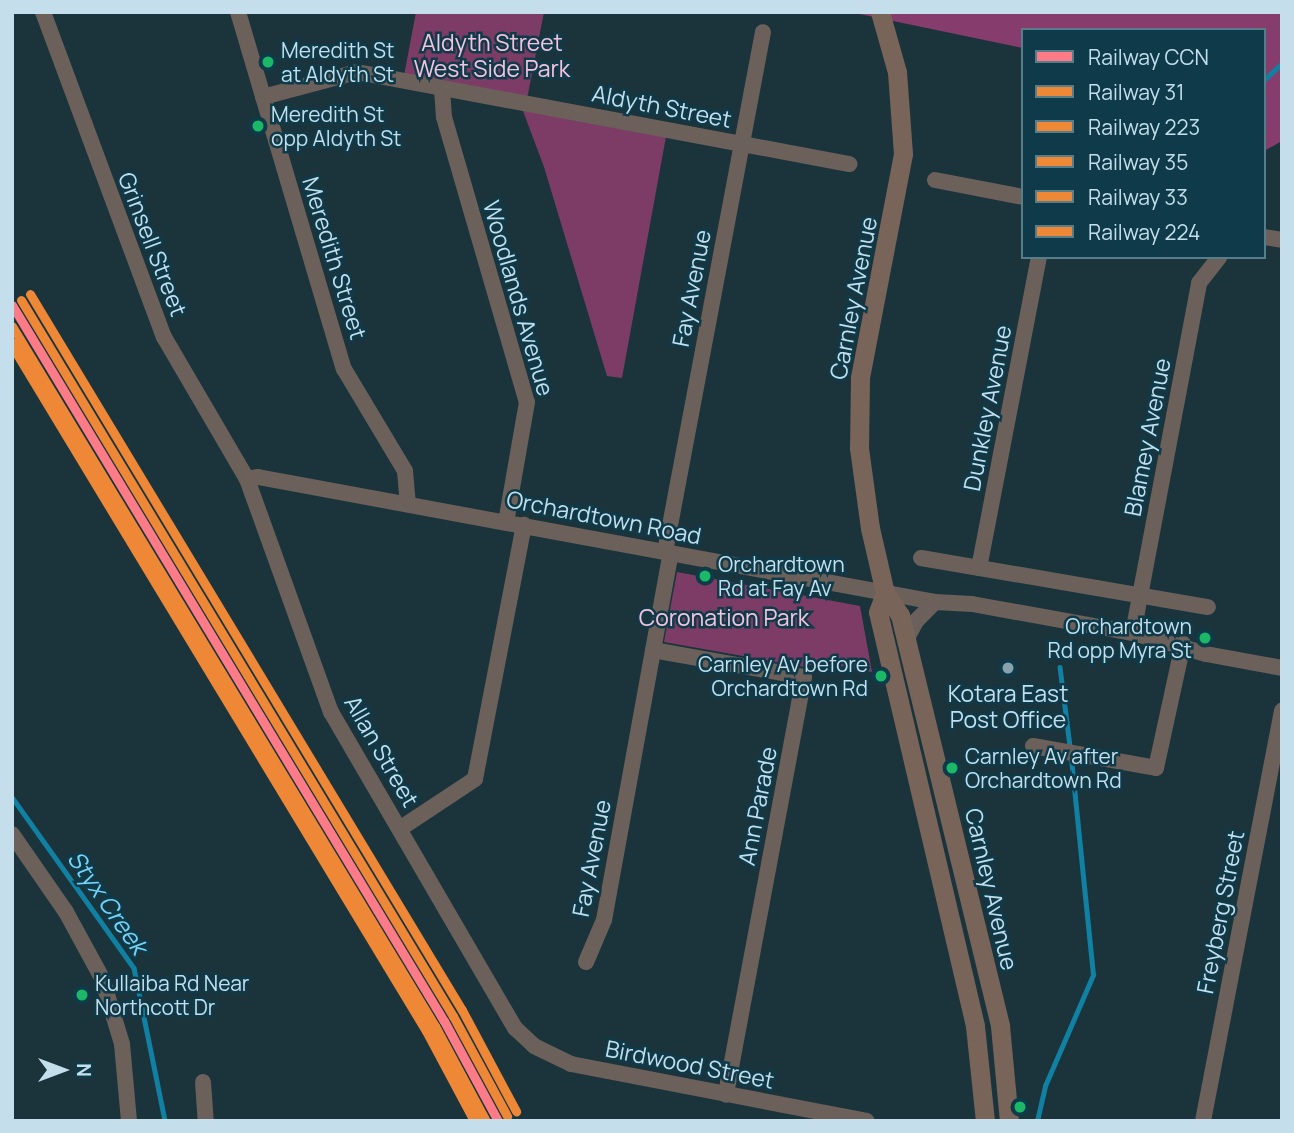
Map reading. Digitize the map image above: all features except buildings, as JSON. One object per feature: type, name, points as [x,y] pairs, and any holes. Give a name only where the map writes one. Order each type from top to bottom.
[{"type":"main road","name":"Carnley Avenue","points":[[880,12],[897,72],[903,154],[860,378],[859,448],[870,528],[885,593],[900,615],[1000,1026],[1009,1121]]},
{"type":"main road","name":"Carnley Avenue","points":[[885,593],[878,612],[975,1026],[985,1121]]},
{"type":"street","name":"Grinsell Street","points":[[43,12],[164,337],[247,479]]},
{"type":"street","name":"Meredith Street","points":[[238,12],[344,369],[405,471],[408,505]]},
{"type":"street","name":"Fay Avenue","points":[[586,962],[604,920],[763,32]]},
{"type":"street","name":"Aldyth Street","points":[[263,97],[352,71],[849,164]]},
{"type":"street","name":"Woodlands Avenue","points":[[442,89],[444,117],[527,402],[506,522]]},
{"type":"street","points":[[935,180],[1021,197]]},
{"type":"street","name":"Dunkley Avenue","points":[[979,568],[1039,259]]},
{"type":"street","name":"Blamey Avenue","points":[[1133,632],[1199,283],[1217,259]]},
{"type":"street","name":"Orchardtown Road","points":[[247,479],[524,525],[935,602],[972,604],[1133,632],[1183,644],[1206,654],[1282,668]]},
{"type":"street","name":"Allan Street","points":[[247,479],[331,712],[401,828],[515,1028]]},
{"type":"street","points":[[401,828],[475,779],[524,525]]},
{"type":"street","points":[[921,558],[1208,607]]},
{"type":"street","points":[[905,640],[916,621],[935,602]]},
{"type":"street","points":[[1033,747],[1156,768],[1183,644]]},
{"type":"street","name":"Ann Parade","points":[[653,650],[804,677],[726,1095]]},
{"type":"street","name":"Freyberg Street","points":[[1203,1121],[1282,711]]},
{"type":"street","points":[[12,834],[66,912],[102,978],[122,1044],[126,1117]]},
{"type":"street","name":"Birdwood Street","points":[[515,1028],[534,1046],[571,1064],[833,1118],[867,1121]]},
{"type":"street","points":[[203,1082],[206,1121]]},
{"type":"green space","name":"Aldyth Street West Side Park","points":[[416,12],[544,12],[526,104],[667,131],[622,378],[607,376],[544,167],[520,103],[403,81]]},
{"type":"green space","name":"Coronation Park","points":[[677,572],[860,606],[872,672],[820,662],[805,667],[664,642]]},
{"type":"shaded area","points":[[850,12],[1282,12],[1282,141],[1266,150],[1266,28],[1021,28],[1021,48]]},
{"type":"waterway","points":[[1266,78],[1282,63]]},
{"type":"waterway","points":[[1060,667],[1070,746]]},
{"type":"waterway","points":[[1037,1121],[1045,1086],[1093,975],[1071,760]]},
{"type":"waterway","name":"Styx Creek","points":[[12,797],[134,968],[165,1121]]},
{"type":"rail line","name":"33","points":[[30,294],[462,1010],[516,1111]]},
{"type":"rail line","name":"223","points":[[21,300],[453,1016],[507,1116]]},
{"type":"rail line","name":"CCN","points":[[12,305],[444,1021],[498,1121]]},
{"type":"rail line","name":"31","points":[[12,326],[435,1026],[486,1121]]},
{"type":"rail line","name":"224","points":[[12,342],[421,1018],[477,1121]]},
{"type":"rail line","name":"35","points":[[12,346],[426,1031],[474,1121]]},
{"type":"place","name":"Meredith St at Aldyth St","points":[[268,62]]},
{"type":"place","name":"Meredith St opp Aldyth St","points":[[258,126]]},
{"type":"place","name":"Orchardtown Rd at Fay Av","points":[[705,576]]},
{"type":"place","name":"Orchardtown Rd opp Myra St","points":[[1205,638]]},
{"type":"place","name":"Kotara East Post Office","points":[[1008,668]]},
{"type":"place","name":"Carnley Av before Orchardtown Rd","points":[[881,676]]},
{"type":"place","name":"Carnley Av after Orchardtown Rd","points":[[952,768]]},
{"type":"place","name":"Kullaiba Rd Near Northcott Dr","points":[[82,995]]}]
